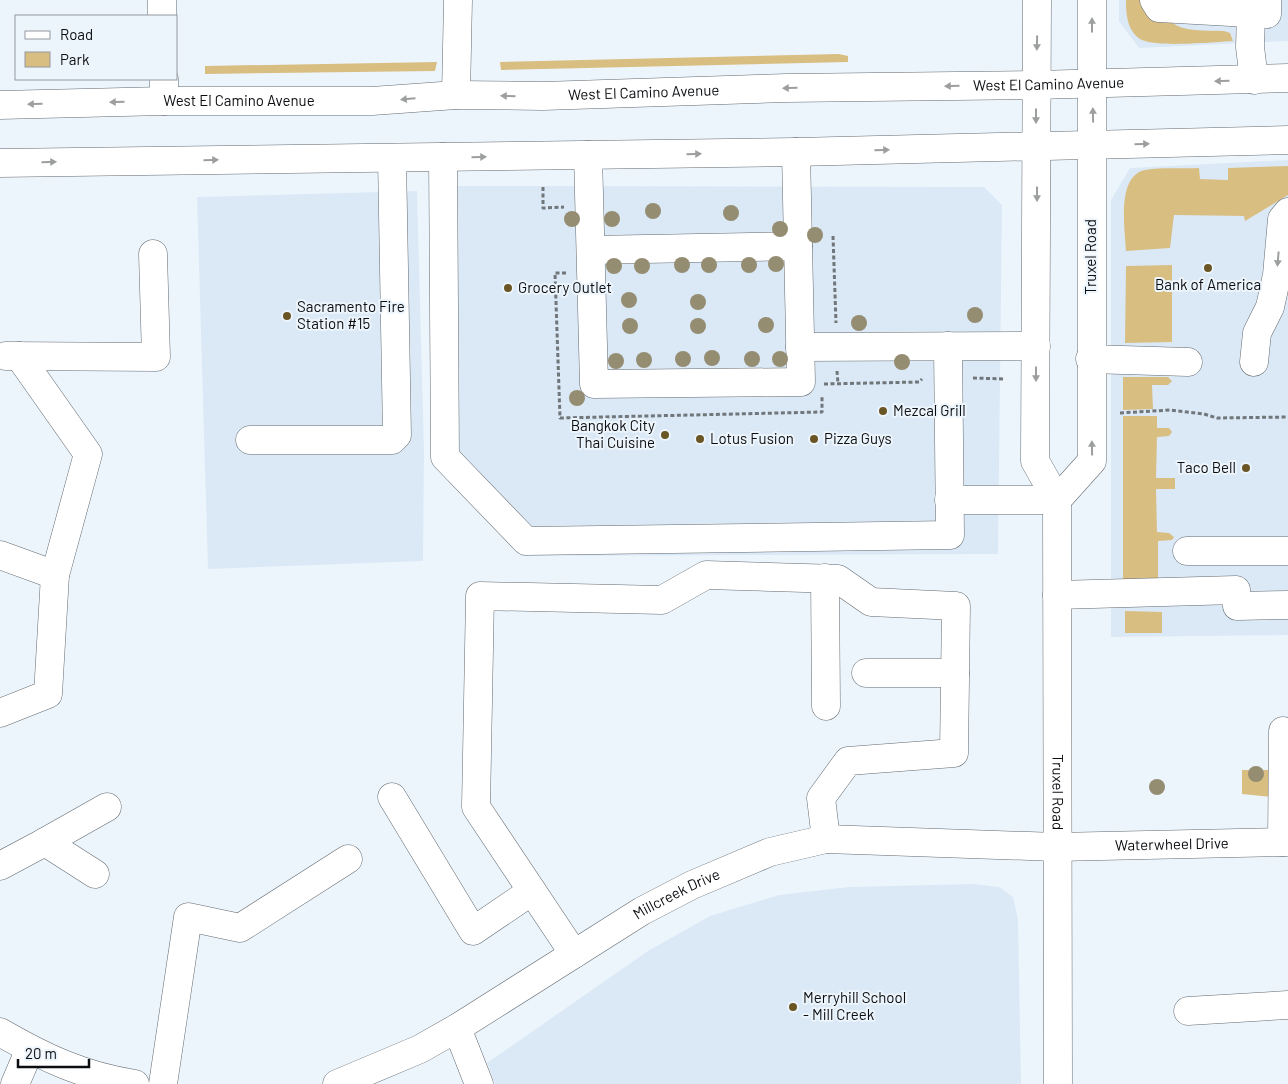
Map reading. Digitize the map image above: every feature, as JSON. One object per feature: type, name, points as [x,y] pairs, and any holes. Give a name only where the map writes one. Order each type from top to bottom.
[{"type":"main road","points":[[162,0],[162,15]]},
{"type":"main road","points":[[456,95],[458,0]]},
{"type":"main road","name":"Truxel Road","points":[[1037,0],[1035,461],[1057,500],[1056,847],[1058,1084]]},
{"type":"main road","name":"Truxel Road","points":[[1057,500],[1092,461],[1090,358],[1093,145],[1092,0]]},
{"type":"main road","points":[[1154,0],[1159,8],[1179,5],[1242,7],[1254,80]]},
{"type":"main road","name":"West El Camino Avenue","points":[[0,105],[164,90],[372,101],[456,95],[543,96],[787,88],[1036,86],[1288,78]]},
{"type":"main road","points":[[0,163],[796,152],[1288,140]]},
{"type":"main road","points":[[588,155],[594,384],[800,382],[796,152]]},
{"type":"main road","points":[[443,157],[445,457],[526,542],[950,536],[948,346]]},
{"type":"main road","points":[[250,440],[392,440],[398,435],[392,158]]},
{"type":"main road","points":[[1254,362],[1257,333],[1270,307],[1277,275],[1282,219],[1288,212]]},
{"type":"main road","points":[[591,250],[798,246]]},
{"type":"main road","points":[[10,356],[156,357],[153,254]]},
{"type":"main road","points":[[800,347],[1036,346]]},
{"type":"main road","points":[[0,712],[48,694],[55,575],[88,454],[10,356]]},
{"type":"main road","points":[[1090,358],[1188,362]]},
{"type":"main road","points":[[949,500],[1057,500]]},
{"type":"main road","points":[[1187,551],[1288,551]]},
{"type":"main road","points":[[0,555],[55,575]]},
{"type":"main road","points":[[574,954],[476,807],[480,596],[662,600],[706,574],[838,579],[871,602],[956,606],[954,754],[848,761],[821,798],[826,839]]},
{"type":"main road","points":[[825,578],[826,706]]},
{"type":"main road","points":[[1057,595],[1236,590],[1237,606],[1288,605]]},
{"type":"main road","points":[[866,673],[955,673]]},
{"type":"main road","points":[[1283,731],[1285,842]]},
{"type":"main road","points":[[392,796],[472,931],[532,891]]},
{"type":"main road","points":[[0,866],[107,807]]},
{"type":"main road","name":"Millcreek Drive","points":[[337,1084],[420,1049],[457,1028],[642,910],[718,873],[770,852],[826,839],[1056,847]]},
{"type":"main road","points":[[45,842],[95,874]]},
{"type":"main road","name":"Waterwheel Drive","points":[[1056,847],[1285,842]]},
{"type":"main road","points":[[163,1084],[188,917],[240,928],[348,860]]},
{"type":"main road","points":[[1188,1011],[1288,1005]]},
{"type":"main road","points":[[457,1028],[479,1084]]},
{"type":"main road","points":[[0,1032],[30,1049],[84,1073],[135,1084]]},
{"type":"main road","points":[[15,1084],[30,1049]]},
{"type":"path","points":[[833,236],[838,384]]},
{"type":"path","points":[[1120,413],[1170,410],[1204,414],[1217,418],[1288,416]]},
{"type":"shaded area","points":[[1119,0],[1288,0],[1288,41],[1139,48],[1119,21]]},
{"type":"shaded area","points":[[1288,160],[1288,635],[1111,637],[1111,200],[1130,168]]},
{"type":"shaded area","points":[[448,186],[984,187],[1002,205],[998,554],[521,556],[454,473]]},
{"type":"shaded area","points":[[417,191],[424,451],[423,561],[208,569],[197,197]]},
{"type":"shaded area","name":"Merryhill School - Mill Creek","points":[[973,884],[999,887],[1013,897],[1018,919],[1021,1084],[495,1084],[487,1063],[648,951],[710,916],[779,895],[849,887]]},
{"type":"green space","points":[[1126,0],[1147,0],[1173,24],[1189,29],[1224,31],[1230,33],[1233,41],[1171,44],[1147,42],[1140,39],[1132,31],[1127,16]]},
{"type":"green space","points":[[839,54],[848,56],[848,62],[501,70],[500,62]]},
{"type":"green space","points":[[437,62],[435,71],[205,74],[205,66]]},
{"type":"green space","points":[[1288,166],[1288,195],[1245,221],[1244,216],[1174,215],[1170,248],[1126,251],[1124,205],[1130,182],[1136,174],[1152,169],[1199,168],[1200,179],[1228,180],[1228,168]]},
{"type":"green space","points":[[1172,265],[1172,342],[1125,343],[1126,266]]},
{"type":"green space","points":[[1123,377],[1168,377],[1172,381],[1168,385],[1152,385],[1153,409],[1123,410]]},
{"type":"green space","points":[[1123,416],[1157,416],[1157,428],[1169,428],[1172,432],[1169,436],[1157,437],[1156,478],[1175,478],[1175,489],[1156,489],[1157,532],[1169,533],[1174,537],[1172,540],[1158,541],[1158,579],[1123,579]]},
{"type":"green space","points":[[1125,611],[1162,612],[1162,633],[1125,633]]},
{"type":"green space","points":[[1242,770],[1273,770],[1272,797],[1242,794]]},
{"type":"place","name":"Bank of America","points":[[1208,268]]},
{"type":"place","name":"Grocery Outlet","points":[[508,288]]},
{"type":"place","name":"Sacramento Fire Station #15","points":[[287,316]]},
{"type":"place","name":"Mezcal Grill","points":[[883,411]]},
{"type":"place","name":"Bangkok City Thai Cuisine","points":[[665,435]]},
{"type":"place","name":"Lotus Fusion","points":[[700,439]]},
{"type":"place","name":"Pizza Guys","points":[[814,439]]},
{"type":"place","name":"Taco Bell","points":[[1246,468]]},
{"type":"place","name":"Merryhill School - Mill Creek","points":[[793,1007]]}]
